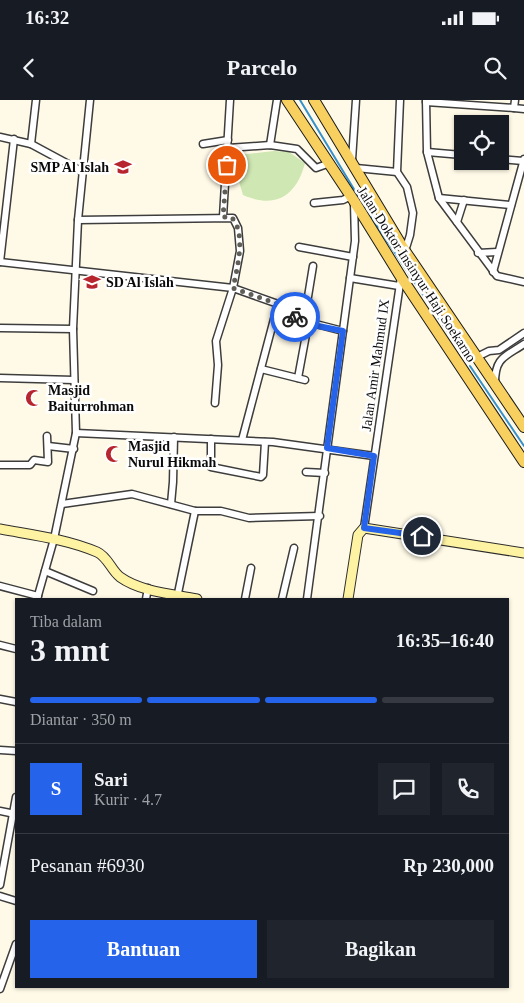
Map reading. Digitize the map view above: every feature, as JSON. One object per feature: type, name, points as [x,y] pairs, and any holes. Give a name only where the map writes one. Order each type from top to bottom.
[{"type":"main road","name":"Jalan Doktor Insinyur Haji Soekarno","points":[[288,100],[353,198],[400,282],[524,462]]},
{"type":"main road","name":"Jalan Doktor Insinyur Haji Soekarno","points":[[314,100],[405,251],[524,427]]},
{"type":"street","points":[[32,144],[36,100]]},
{"type":"street","points":[[0,586],[37,597],[54,539],[74,449],[76,433],[73,329],[78,220],[90,100]]},
{"type":"street","points":[[223,217],[230,100]]},
{"type":"street","points":[[270,144],[276,100]]},
{"type":"street","points":[[356,100],[354,164],[398,172]]},
{"type":"street","points":[[400,100],[398,172],[407,187],[412,213],[410,235],[405,251]]},
{"type":"street","points":[[514,100],[514,108]]},
{"type":"street","points":[[524,109],[426,101],[427,152],[439,198],[493,272],[501,278],[524,282]]},
{"type":"street","points":[[0,137],[32,144],[83,172]]},
{"type":"street","points":[[14,139],[0,262],[233,288],[278,304],[242,440]]},
{"type":"street","points":[[202,144],[228,140]]},
{"type":"street","points":[[228,148],[270,144],[297,149],[316,168],[330,163]]},
{"type":"street","points":[[427,152],[454,154]]},
{"type":"street","points":[[493,272],[524,160],[509,159]]},
{"type":"street","points":[[307,598],[320,516],[327,446],[353,257],[353,198],[314,203]]},
{"type":"street","points":[[439,198],[511,204]]},
{"type":"street","points":[[456,222],[464,200]]},
{"type":"street","points":[[78,220],[233,218],[238,228],[240,251],[233,288],[216,341],[218,365],[215,403]]},
{"type":"street","points":[[299,247],[353,257]]},
{"type":"street","points":[[478,253],[497,252]]},
{"type":"street","points":[[261,369],[301,379],[313,266]]},
{"type":"street","points":[[350,278],[400,282]]},
{"type":"street","name":"Jalan Amir Mahmud IX","points":[[365,522],[400,282]]},
{"type":"street","points":[[276,315],[343,331]]},
{"type":"street","points":[[0,328],[73,329]]},
{"type":"street","points":[[476,357],[489,351],[500,350],[524,333]]},
{"type":"street","points":[[495,384],[495,370],[504,356],[524,344]]},
{"type":"street","points":[[500,350],[499,354],[504,356]]},
{"type":"street","points":[[0,378],[74,380]]},
{"type":"street","points":[[76,433],[242,440],[327,446],[374,456]]},
{"type":"street","points":[[0,465],[30,465],[34,460],[48,462],[47,436]]},
{"type":"street","points":[[171,504],[174,482],[174,437]]},
{"type":"street","points":[[211,439],[211,467],[261,477],[263,475],[265,442]]},
{"type":"street","points":[[48,446],[74,449]]},
{"type":"street","points":[[306,472],[325,473]]},
{"type":"street","points":[[63,502],[132,494],[196,511],[221,511],[249,518],[320,516]]},
{"type":"street","points":[[0,529],[54,539],[97,552],[105,557],[120,577],[177,597],[196,511]]},
{"type":"street","points":[[348,598],[358,535],[365,522],[524,554]]},
{"type":"street","points":[[282,598],[294,548]]},
{"type":"street","points":[[245,598],[251,568]]},
{"type":"street","points":[[45,571],[94,591]]},
{"type":"street","points":[[146,598],[148,588]]},
{"type":"street","points":[[0,645],[15,649]]},
{"type":"street","points":[[0,700],[15,702]]},
{"type":"street","points":[[0,750],[15,751]]},
{"type":"street","points":[[0,811],[15,814],[0,885]]},
{"type":"street","points":[[0,896],[15,901]]},
{"type":"street","points":[[0,989],[15,947]]},
{"type":"green space","points":[[274,151],[289,152],[305,163],[296,184],[290,192],[274,200],[265,201],[243,195],[237,175],[238,155]]},
{"type":"waterway","points":[[300,100],[369,214],[464,356]]},
{"type":"waterway","points":[[470,366],[524,446]]},
{"type":"way so far","points":[[227,165],[223,217],[231,217],[234,220],[238,228],[240,251],[233,288],[278,304],[276,315],[295,317]]},
{"type":"place","name":"SMP Al Islah","points":[[123,167]]},
{"type":"place","name":"SD Al Islah","points":[[92,282]]},
{"type":"place","name":"Masjid Baiturrohman","points":[[34,398]]},
{"type":"place","name":"Masjid Nurul Hikmah","points":[[114,454]]},
{"type":"route","points":[[295,317],[304,319],[304,322],[308,324],[343,331],[327,448],[374,456],[364,528],[369,527],[422,536]]}]
